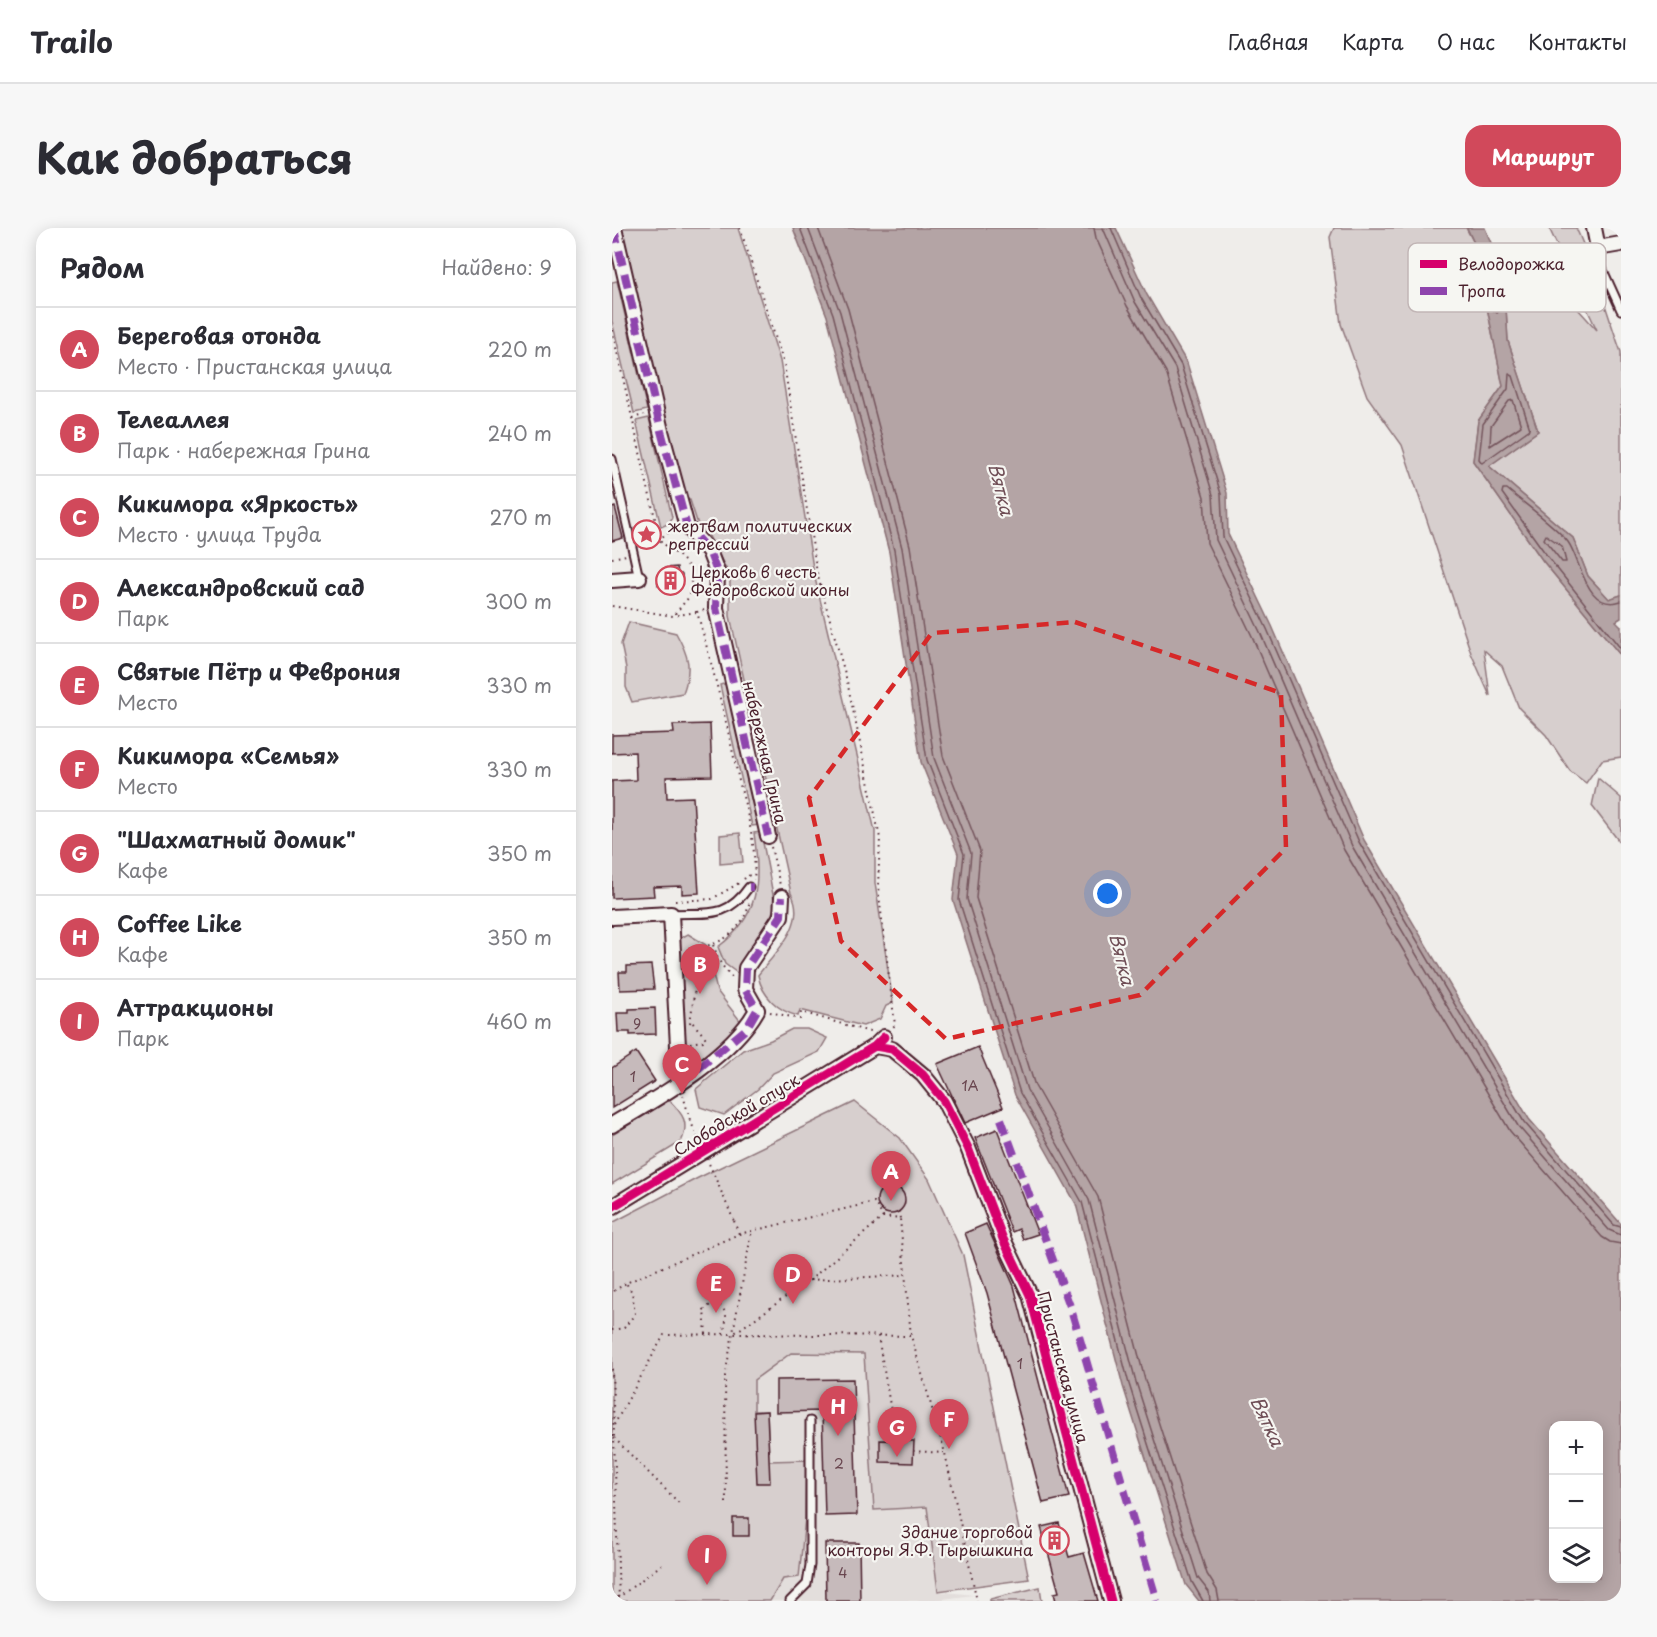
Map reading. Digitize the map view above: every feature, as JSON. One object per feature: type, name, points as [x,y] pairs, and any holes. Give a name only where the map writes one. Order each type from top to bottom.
[{"type":"street","name":"набережная Грина","points":[[614,228],[641,350],[687,526],[709,551],[717,572],[716,608],[768,836]]},
{"type":"street","points":[[1594,228],[1597,243]]},
{"type":"street","points":[[1606,247],[1621,244]]},
{"type":"street","points":[[612,580],[639,578]]},
{"type":"street","points":[[612,1125],[680,1084],[746,1029],[757,1010],[746,989],[746,968],[781,916],[782,897]]},
{"type":"street","points":[[612,917],[670,908],[680,1084]]},
{"type":"street","name":"Слободской спуск","points":[[612,1207],[880,1042]]},
{"type":"street","name":"Пристанская улица","points":[[880,1042],[923,1075],[944,1101],[968,1148],[1003,1239],[1030,1295],[1111,1601]]},
{"type":"lane","points":[[1606,277],[1621,310]]},
{"type":"lane","points":[[612,459],[639,578]]},
{"type":"lane","points":[[670,908],[725,911],[740,900],[751,887]]},
{"type":"lane","points":[[790,1601],[807,1584],[810,1565],[810,1421]]},
{"type":"path","points":[[740,228],[784,364],[817,573],[847,681],[876,817],[880,838],[878,886],[895,1025]]},
{"type":"path","points":[[612,330],[660,540],[667,548],[679,554],[692,574],[689,597],[673,616]]},
{"type":"path","points":[[632,418],[648,414]]},
{"type":"path","points":[[665,534],[675,532]]},
{"type":"path","points":[[612,606],[673,616],[716,608]]},
{"type":"path","points":[[697,612],[717,681],[750,831],[755,859],[755,879],[751,887]]},
{"type":"path","points":[[670,908],[712,899],[737,885],[748,875],[755,879]]},
{"type":"path","points":[[688,1030],[701,947],[713,945],[733,932],[743,919],[751,896]]},
{"type":"path","points":[[713,945],[726,972],[746,989]]},
{"type":"path","points":[[776,1013],[800,1019],[801,1012],[857,1027]]},
{"type":"path","points":[[681,1046],[703,1041],[706,1038],[691,1021]]},
{"type":"path","points":[[690,1120],[739,1234]]},
{"type":"path","points":[[614,1291],[626,1283],[752,1230],[876,1202],[883,1216]]},
{"type":"path","points":[[899,1211],[911,1336],[945,1453],[977,1601]]},
{"type":"path","points":[[883,1216],[900,1219]]},
{"type":"path","points":[[733,1335],[810,1280],[883,1216]]},
{"type":"path","points":[[726,1503],[725,1376],[752,1230]]},
{"type":"path","points":[[810,1280],[906,1275]]},
{"type":"path","points":[[612,1330],[624,1328],[636,1314],[634,1298],[626,1283]]},
{"type":"path","points":[[706,1334],[704,1310],[710,1305],[718,1304],[725,1309],[728,1317],[723,1334]]},
{"type":"path","points":[[613,1427],[664,1335],[911,1336]]},
{"type":"path","points":[[878,1336],[896,1440]]},
{"type":"path","points":[[612,1369],[619,1599]]},
{"type":"path","points":[[614,1438],[680,1504]]},
{"type":"path","points":[[913,1451],[945,1453]]},
{"type":"path","points":[[619,1599],[665,1562]]},
{"type":"path","points":[[612,1594],[619,1599]]},
{"type":"highlighted area","points":[[1075,622],[1281,693],[1286,848],[1140,995],[946,1039],[841,941],[809,798],[932,633]]},
{"type":"shaded area","points":[[620,228],[738,228],[780,361],[814,574],[875,831],[875,883],[893,1003],[886,1006],[880,1019],[863,1026],[800,1010],[798,1016],[791,1014],[772,1002],[760,983],[758,975],[781,947],[793,926],[796,915],[795,904],[730,616],[730,576],[705,529],[700,531],[690,500],[683,501]]},
{"type":"shaded area","points":[[1334,228],[1466,228],[1474,243],[1408,243],[1408,312],[1488,312],[1503,386],[1478,421],[1473,461],[1543,561],[1621,656],[1621,757],[1602,760],[1586,783],[1570,771],[1546,735],[1519,708],[1502,666],[1484,650],[1490,696],[1471,653],[1402,445],[1367,396],[1341,324],[1330,237]]},
{"type":"shaded area","points":[[1549,228],[1576,228],[1583,243],[1556,243]]},
{"type":"shaded area","points":[[617,281],[647,410],[634,413],[612,321],[612,282]]},
{"type":"shaded area","points":[[1606,307],[1621,352],[1621,595],[1609,599],[1588,576],[1573,538],[1489,466],[1538,431],[1508,341],[1506,312],[1581,312],[1597,330],[1589,312],[1606,312]]},
{"type":"shaded area","points":[[649,418],[672,517],[670,523],[661,527],[636,421]]},
{"type":"shaded area","points":[[629,622],[676,633],[688,662],[688,676],[683,693],[632,702],[626,687],[626,668],[621,644]]},
{"type":"shaded area","points":[[727,683],[759,825],[752,826],[720,685]]},
{"type":"shaded area","points":[[1598,778],[1621,798],[1621,844],[1592,806]]},
{"type":"shaded area","points":[[761,832],[775,905],[769,922],[740,975],[725,964],[718,947],[732,935],[750,910],[757,882],[754,833]]},
{"type":"shaded area","points":[[740,833],[743,862],[720,864],[720,835]]},
{"type":"shaded area","points":[[688,934],[706,945],[717,991],[742,1023],[737,1033],[695,1068],[687,1067],[684,1060],[678,943],[679,939]]},
{"type":"shaded area","points":[[792,1029],[807,1029],[827,1038],[819,1052],[773,1073],[758,1089],[724,1115],[700,1107],[696,1089],[743,1050],[771,1040]]},
{"type":"shaded area","points":[[669,1100],[684,1119],[685,1129],[681,1142],[612,1184],[612,1135]]},
{"type":"shaded area","points":[[855,1102],[900,1138],[929,1179],[963,1255],[1029,1579],[938,1591],[927,1507],[874,1510],[864,1354],[791,1353],[754,1380],[754,1411],[767,1411],[769,1461],[806,1460],[805,1518],[799,1577],[783,1579],[770,1601],[612,1601],[612,1223],[698,1178]]},
{"type":"shaded area","points":[[791,1353],[864,1354],[874,1510],[927,1507],[938,1591],[973,1595],[929,1601],[770,1601],[783,1579],[806,1460],[769,1461],[770,1483],[754,1412],[754,1380]]},
{"type":"shaded area","points":[[1040,1587],[1042,1601],[990,1601],[990,1599]]},
{"type":"water","name":"Вятка","points":[[793,228],[1116,228],[1147,295],[1187,363],[1227,493],[1228,534],[1272,626],[1364,840],[1529,1119],[1621,1224],[1621,1601],[1199,1601],[1186,1585],[1123,1386],[1076,1204],[1015,1095],[953,900],[958,854],[921,762],[889,552],[827,316]]},
{"type":"water","points":[[1467,228],[1485,228],[1491,243],[1474,243]]},
{"type":"water","points":[[1488,312],[1506,312],[1508,341],[1538,431],[1489,466],[1573,538],[1588,576],[1609,599],[1621,595],[1621,618],[1616,621],[1621,626],[1621,656],[1543,561],[1473,461],[1478,421],[1503,386]]},
{"type":"building","points":[[615,507],[623,538],[612,541],[612,508]]},
{"type":"building","name":"Церковь в честь Федоровской иконы","points":[[677,567],[678,574],[682,574],[682,584],[678,584],[678,589],[667,590],[667,585],[658,585],[658,576],[666,575],[666,568]]},
{"type":"building","points":[[710,724],[712,776],[666,777],[667,798],[693,797],[699,893],[682,894],[682,886],[653,887],[654,896],[612,898],[612,781],[636,780],[635,752],[612,753],[612,735],[674,733],[673,725]]},
{"type":"building","points":[[651,965],[654,989],[620,990],[619,972],[627,972],[627,966]]},
{"type":"building","points":[[655,1008],[656,1034],[630,1035],[630,1032],[618,1032],[617,1013],[629,1013],[629,1009]]},
{"type":"building","points":[[978,1047],[1003,1107],[965,1123],[937,1064]]},
{"type":"building","points":[[636,1052],[655,1081],[612,1108],[612,1068]]},
{"type":"building","points":[[997,1129],[1038,1234],[1023,1239],[1019,1229],[1012,1232],[975,1138]]},
{"type":"building","points":[[891,1186],[901,1190],[905,1200],[901,1210],[891,1214],[881,1210],[877,1200],[881,1190]]},
{"type":"building","points":[[986,1224],[1014,1286],[1069,1497],[1043,1503],[987,1293],[965,1233]]},
{"type":"building","points":[[853,1379],[857,1515],[825,1516],[822,1411],[776,1412],[776,1380]]},
{"type":"building","points":[[767,1411],[770,1483],[757,1483],[754,1412]]},
{"type":"building","points":[[880,1440],[914,1441],[913,1463],[880,1462]]},
{"type":"building","points":[[733,1518],[749,1518],[749,1536],[733,1536]]},
{"type":"building","points":[[1059,1523],[1069,1557],[1084,1553],[1098,1601],[1056,1601],[1054,1593],[1059,1592],[1041,1527]]},
{"type":"building","points":[[825,1543],[859,1543],[860,1601],[826,1601]]},
{"type":"marked path","points":[[614,228],[661,431],[687,527],[709,551],[717,572],[716,608],[768,836]]},
{"type":"marked path","points":[[680,1084],[746,1029],[757,1010],[745,989],[746,968],[781,916],[782,897]]},
{"type":"marked path","points":[[1001,1119],[1071,1309],[1157,1601]]},
{"type":"cycle path","points":[[612,1207],[875,1046],[884,1037]]},
{"type":"cycle path","points":[[875,1046],[892,1049],[923,1075],[944,1101],[968,1148],[1003,1239],[1030,1295],[1111,1601]]},
{"type":"place","name":"жертвам политических репрессий","points":[[647,534]]},
{"type":"place","name":"Церковь в честь Федоровской иконы","points":[[670,580]]},
{"type":"place","name":"Телеаллея","points":[[700,994]]},
{"type":"place","name":"Кикимора «Яркость»","points":[[682,1094]]},
{"type":"place","name":"Береговая отонда","points":[[891,1201]]},
{"type":"place","name":"Александровский сад","points":[[793,1304]]},
{"type":"place","name":"Святые Пётр и Феврония","points":[[716,1313]]},
{"type":"place","name":"Coffee Like","points":[[838,1436]]},
{"type":"place","name":"Кикимора «Семья»","points":[[949,1449]]},
{"type":"place","name":"\"Шахматный домик\"","points":[[897,1457]]},
{"type":"place","name":"Здание торговой конторы Я.Ф. Тырышкина","points":[[1054,1540]]},
{"type":"place","name":"Аттракционы","points":[[707,1585]]}]
